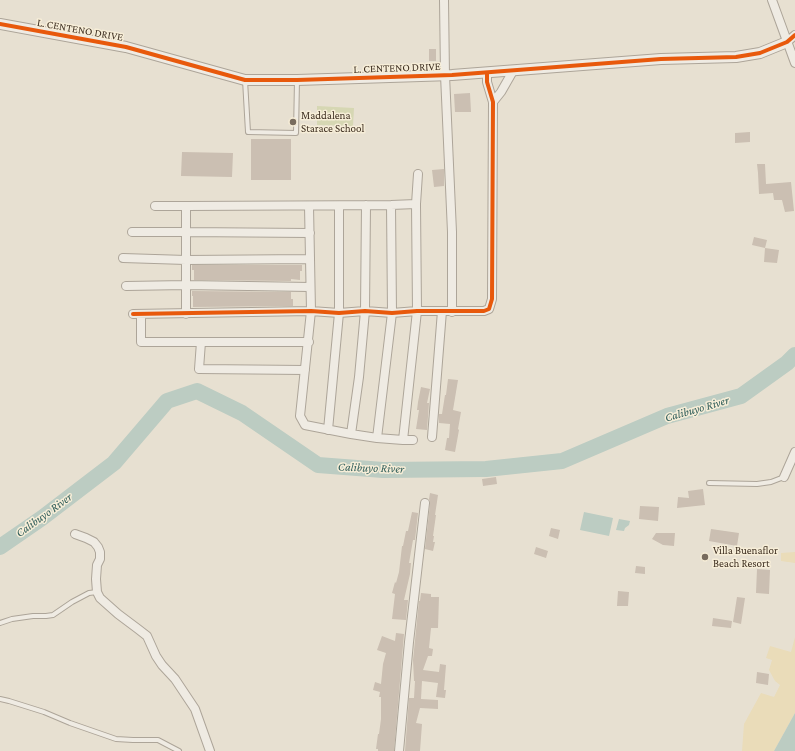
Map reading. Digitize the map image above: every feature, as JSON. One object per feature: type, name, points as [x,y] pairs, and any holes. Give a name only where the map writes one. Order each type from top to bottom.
[{"type":"street","points":[[444,0],[445,76],[452,232],[452,312]]},
{"type":"street","points":[[772,0],[791,39],[795,63]]},
{"type":"street","name":"L. CENTENO DRIVE","points":[[0,24],[126,47],[245,80],[445,76],[661,59],[736,57],[760,53],[791,39]]},
{"type":"street","points":[[494,102],[513,71]]},
{"type":"street","points":[[308,342],[141,342],[137,314],[311,311],[340,313],[365,311],[392,313],[417,311],[484,312],[489,309],[492,299],[494,102],[487,82],[487,73]]},
{"type":"street","points":[[403,440],[417,311],[416,204],[418,174]]},
{"type":"street","points":[[155,206],[339,206],[416,204]]},
{"type":"street","points":[[351,434],[359,377],[365,311],[366,205]]},
{"type":"street","points":[[377,438],[392,313],[391,205]]},
{"type":"street","points":[[186,206],[186,314]]},
{"type":"street","points":[[309,206],[311,311],[300,416],[306,425],[328,430],[377,438],[413,440]]},
{"type":"street","points":[[328,430],[340,313],[339,206]]},
{"type":"street","points":[[132,232],[310,233]]},
{"type":"street","points":[[123,258],[186,260],[310,258]]},
{"type":"street","points":[[126,286],[186,285],[310,287]]},
{"type":"street","points":[[432,437],[442,311]]},
{"type":"street","points":[[200,342],[199,369],[305,370]]},
{"type":"street","points":[[784,477],[795,452]]},
{"type":"street","points":[[399,751],[409,642],[425,503]]},
{"type":"street","points":[[75,534],[86,538],[98,547],[100,558],[97,565],[96,579],[97,592],[100,598],[147,636],[156,656],[175,679],[195,709],[210,751]]},
{"type":"lane","points":[[245,80],[248,132],[296,133],[297,80]]},
{"type":"lane","points":[[709,484],[757,484],[771,482],[784,477]]},
{"type":"lane","points":[[0,624],[12,619],[53,615],[88,593],[97,592]]},
{"type":"lane","points":[[0,699],[29,706],[70,723],[116,738],[158,740],[179,751]]},
{"type":"green space","points":[[317,106],[354,108],[353,126],[317,125]]},
{"type":"sand","points":[[795,552],[795,563],[781,561],[781,553]]},
{"type":"sand","points":[[795,637],[795,713],[774,751],[742,751],[744,724],[761,693],[774,697],[780,685],[775,681],[769,670],[772,660],[766,658],[770,646],[791,652]]},
{"type":"shaded area","points":[[584,512],[613,518],[609,536],[580,530]]},
{"type":"shaded area","points":[[619,519],[630,521],[629,525],[624,531],[616,530]]},
{"type":"shaded area","points":[[795,713],[795,751],[774,751]]},
{"type":"building","points":[[429,49],[436,49],[436,61],[429,61]]},
{"type":"building","points":[[470,93],[471,112],[455,112],[454,94]]},
{"type":"building","points":[[750,132],[750,142],[735,143],[735,133]]},
{"type":"building","points":[[251,139],[291,139],[291,180],[251,180]]},
{"type":"building","points":[[182,152],[233,153],[232,177],[181,176]]},
{"type":"building","points":[[757,164],[765,164],[766,184],[791,182],[794,211],[785,212],[782,200],[774,200],[773,193],[759,194]]},
{"type":"building","points":[[444,169],[444,186],[434,187],[432,170]]},
{"type":"building","points":[[754,237],[767,240],[765,248],[752,245]]},
{"type":"building","points":[[765,248],[779,250],[777,263],[764,262]]},
{"type":"building","points":[[192,265],[302,265],[302,271],[300,271],[300,280],[291,279],[291,281],[194,280],[194,270],[192,270]]},
{"type":"building","points":[[192,291],[291,292],[293,306],[193,307]]},
{"type":"building","points":[[448,379],[458,380],[453,410],[461,412],[455,452],[445,450],[447,438],[449,438],[450,424],[439,423],[439,414],[442,414]]},
{"type":"building","points":[[421,387],[430,389],[427,403],[429,403],[427,430],[416,429],[419,410],[417,410]]},
{"type":"building","points":[[496,477],[497,484],[483,486],[482,479]]},
{"type":"building","points":[[703,489],[705,505],[677,508],[678,497],[689,498],[688,491]]},
{"type":"building","points":[[430,493],[438,495],[433,536],[433,542],[435,542],[433,551],[425,549]]},
{"type":"building","points":[[640,506],[659,507],[658,521],[639,519]]},
{"type":"building","points":[[412,512],[418,513],[415,540],[413,540],[409,563],[411,563],[410,574],[404,600],[408,600],[406,620],[392,619],[395,594],[392,593],[399,572],[402,546],[406,531],[408,531]]},
{"type":"building","points":[[551,528],[560,530],[558,539],[549,536]]},
{"type":"building","points":[[711,529],[739,533],[737,546],[709,541]]},
{"type":"building","points":[[656,533],[675,533],[674,546],[663,545],[652,539]]},
{"type":"building","points":[[536,547],[548,551],[546,558],[534,554]]},
{"type":"building","points":[[636,566],[645,567],[645,574],[635,573]]},
{"type":"building","points":[[757,569],[770,570],[769,594],[756,593]]},
{"type":"building","points":[[618,591],[629,592],[628,606],[617,606]]},
{"type":"building","points":[[421,593],[431,594],[431,597],[439,597],[438,628],[431,628],[429,648],[433,649],[432,656],[428,656],[423,670],[439,672],[440,664],[446,665],[444,690],[446,690],[445,698],[436,697],[438,683],[422,681],[421,699],[438,700],[438,709],[420,708],[416,723],[422,724],[420,751],[405,751],[409,698],[414,698],[415,681],[413,660]]},
{"type":"building","points":[[737,597],[745,598],[741,624],[733,622]]},
{"type":"building","points":[[713,618],[732,621],[731,628],[712,626]]},
{"type":"building","points":[[396,633],[404,634],[394,751],[378,751],[378,749],[376,749],[381,719],[381,697],[379,697],[380,692],[373,690],[375,682],[381,684],[383,664],[386,653],[377,650],[382,636],[395,641]]},
{"type":"building","points":[[757,672],[769,674],[768,685],[756,683]]},
{"type":"waterway","name":"Calibuyo River","points":[[0,547],[42,518],[114,463],[167,401],[197,391],[242,413],[318,465],[383,470],[486,469],[562,461],[667,416],[741,396],[787,363],[795,355]]},
{"type":"cycle path","points":[[0,24],[126,47],[245,80],[297,80],[452,75],[661,59],[736,57],[760,53],[787,42],[795,35]]},
{"type":"cycle path","points":[[133,314],[311,311],[339,313],[365,311],[392,313],[417,311],[484,311],[489,309],[492,299],[493,102],[487,82],[487,73]]},
{"type":"place","name":"Maddalena Starace School","points":[[293,122]]},
{"type":"place","name":"Villa Buenaflor Beach Resort","points":[[705,557]]}]
